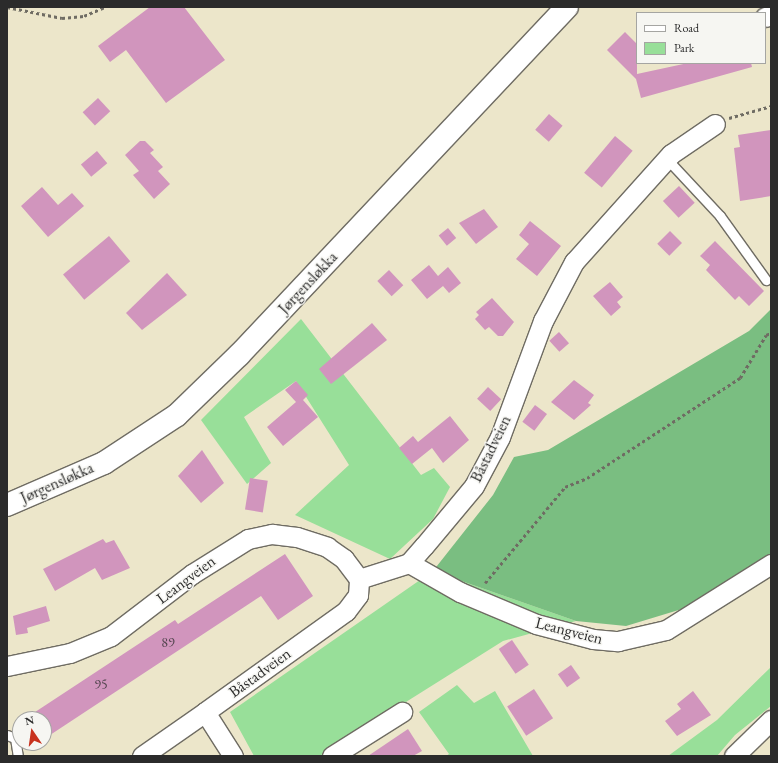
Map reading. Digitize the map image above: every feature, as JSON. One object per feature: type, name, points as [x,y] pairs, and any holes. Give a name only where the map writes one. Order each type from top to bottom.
[{"type":"street","name":"Jørgensløkka","points":[[7,505],[104,463],[176,415],[239,355],[567,7]]},
{"type":"street","name":"Båstadveien","points":[[409,563],[474,486],[500,437],[543,321],[574,262],[666,158],[715,124]]},
{"type":"street","name":"Leangveien","points":[[7,666],[70,653],[111,636],[192,574],[248,539],[272,534],[297,537],[327,547],[344,559],[359,580]]},
{"type":"street","points":[[359,580],[409,563]]},
{"type":"street","name":"Leangveien","points":[[409,563],[473,598],[536,624],[593,639],[618,641],[666,630],[771,564]]},
{"type":"street","name":"Båstadveien","points":[[142,756],[346,611],[358,594],[359,580]]},
{"type":"street","points":[[205,712],[233,756]]},
{"type":"street","points":[[332,756],[402,712]]},
{"type":"street","points":[[734,756],[771,720]]},
{"type":"lane","points":[[666,158],[720,216],[766,280]]},
{"type":"lane","points":[[7,735],[15,738],[18,756]]},
{"type":"path","points":[[7,7],[62,18],[84,16],[105,7]]},
{"type":"path","points":[[715,124],[771,106]]},
{"type":"path","points":[[473,598],[566,486],[588,478],[740,378],[766,335],[771,333]]},
{"type":"green space","points":[[771,309],[771,554],[682,609],[626,626],[576,621],[433,571],[493,495],[514,457],[548,450],[749,331]]},
{"type":"green space","points":[[301,319],[421,475],[434,468],[450,487],[433,519],[390,559],[295,515],[349,465],[296,381],[244,417],[271,463],[247,484],[201,420]]},
{"type":"green space","points":[[433,571],[576,621],[503,641],[320,756],[254,756],[230,712]]},
{"type":"green space","points":[[771,667],[771,706],[735,735],[717,756],[668,756],[717,720]]},
{"type":"green space","points":[[457,685],[474,703],[495,691],[533,756],[446,756],[449,754],[419,712]]},
{"type":"building","points":[[150,7],[184,7],[225,60],[166,103],[126,50],[110,62],[98,46]]},
{"type":"building","points":[[625,32],[636,43],[637,74],[683,64],[751,64],[752,67],[641,98],[636,79],[607,50]]},
{"type":"building","points":[[98,98],[110,111],[95,125],[83,112]]},
{"type":"building","points":[[549,114],[563,126],[549,142],[535,130]]},
{"type":"building","points":[[771,130],[771,196],[740,201],[734,148],[740,147],[738,135]]},
{"type":"building","points":[[615,136],[633,151],[602,188],[584,173]]},
{"type":"building","points":[[140,141],[145,141],[154,150],[150,153],[163,167],[158,171],[170,184],[154,199],[133,175],[139,171],[125,155]]},
{"type":"building","points":[[97,151],[107,163],[91,177],[81,164]]},
{"type":"building","points":[[679,186],[695,203],[679,218],[663,201]]},
{"type":"building","points":[[42,187],[58,205],[72,193],[84,206],[48,237],[21,206]]},
{"type":"building","points":[[484,209],[498,227],[476,244],[459,223]]},
{"type":"building","points":[[530,221],[561,246],[537,276],[516,259],[529,244],[519,235]]},
{"type":"building","points":[[448,228],[456,238],[447,246],[439,236]]},
{"type":"building","points":[[670,231],[682,243],[669,256],[657,244]]},
{"type":"building","points":[[109,236],[130,261],[84,300],[63,275]]},
{"type":"building","points":[[715,241],[764,291],[749,306],[739,296],[735,300],[706,270],[710,265],[700,256]]},
{"type":"building","points":[[429,265],[438,276],[448,267],[461,283],[449,293],[443,286],[427,299],[411,280]]},
{"type":"building","points":[[389,270],[403,285],[392,296],[377,281]]},
{"type":"building","points":[[167,273],[187,295],[142,330],[126,313]]},
{"type":"building","points":[[610,282],[623,297],[617,302],[621,307],[611,316],[593,296]]},
{"type":"building","points":[[492,298],[514,322],[503,336],[498,336],[489,327],[485,330],[475,319],[479,315],[476,312]]},
{"type":"building","points":[[372,323],[387,340],[331,384],[319,369]]},
{"type":"building","points":[[559,332],[569,343],[559,352],[549,341]]},
{"type":"building","points":[[574,380],[594,395],[588,403],[591,405],[574,420],[551,402]]},
{"type":"building","points":[[296,381],[308,395],[303,400],[318,417],[283,446],[267,427],[296,402],[285,390]]},
{"type":"building","points":[[488,387],[501,399],[490,411],[477,399]]},
{"type":"building","points":[[535,405],[547,414],[534,431],[522,422]]},
{"type":"building","points":[[450,416],[469,440],[443,463],[432,448],[412,464],[399,448],[413,436],[418,442]]},
{"type":"building","points":[[202,450],[224,483],[201,503],[178,476]]},
{"type":"building","points":[[250,478],[268,481],[263,512],[245,510]]},
{"type":"building","points":[[103,539],[106,543],[114,540],[130,568],[102,580],[95,568],[55,591],[43,569]]},
{"type":"building","points":[[285,554],[313,596],[278,620],[261,596],[52,734],[52,711],[37,711],[175,620],[178,624]]},
{"type":"building","points":[[46,606],[50,621],[27,628],[28,633],[16,635],[13,616]]},
{"type":"building","points":[[512,640],[529,665],[516,674],[499,649]]},
{"type":"building","points":[[571,665],[580,678],[567,687],[558,674]]},
{"type":"building","points":[[534,689],[553,718],[526,736],[507,706]]},
{"type":"building","points":[[693,691],[711,715],[677,736],[665,721],[681,709],[677,704]]},
{"type":"building","points":[[408,729],[422,751],[413,756],[368,756]]}]
